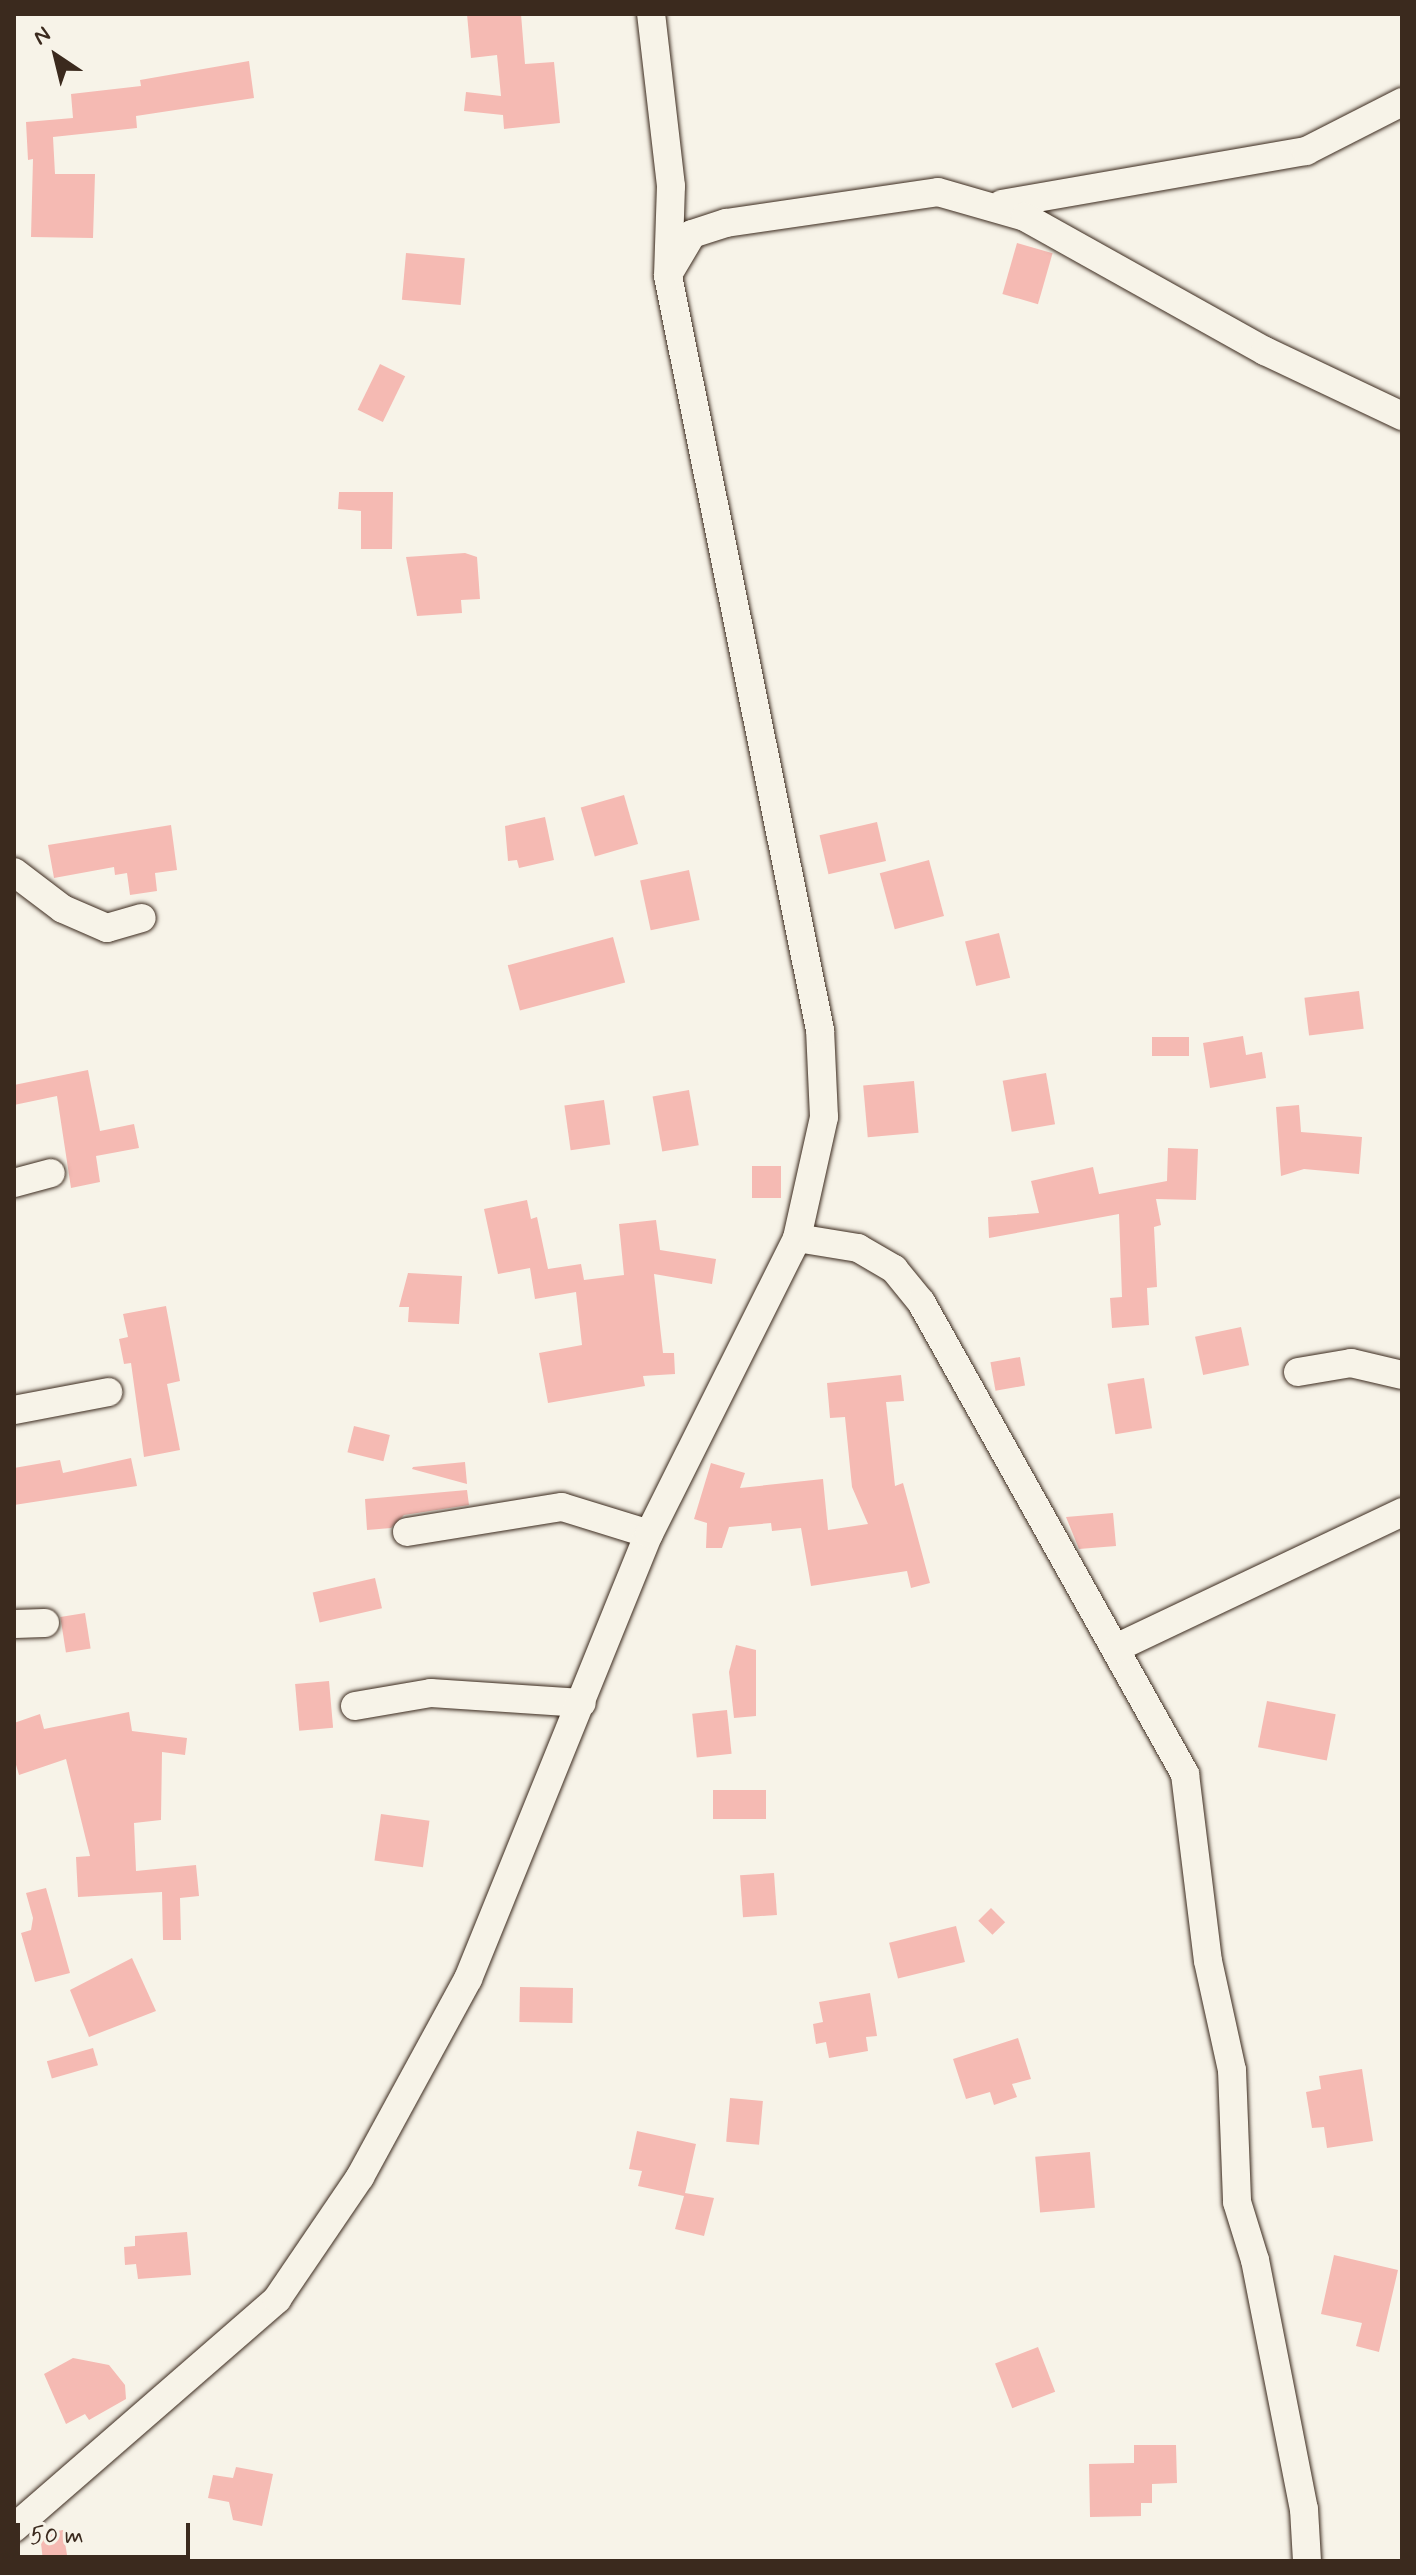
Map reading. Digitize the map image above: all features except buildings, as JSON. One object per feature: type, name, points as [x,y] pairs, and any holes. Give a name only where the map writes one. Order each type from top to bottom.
[{"type":"street","points":[[14,2528],[286,2287],[360,2177],[468,1979],[649,1534],[797,1238],[824,1117],[820,1030],[668,276],[671,186],[651,14]]},
{"type":"street","points":[[997,205],[1306,151],[1402,102]]},
{"type":"street","points":[[671,186],[703,222],[726,223]]},
{"type":"street","points":[[668,276],[692,234],[726,223],[938,192],[997,205],[1265,351],[1402,416]]},
{"type":"street","points":[[14,872],[63,909],[107,928],[142,918]]},
{"type":"street","points":[[14,1183],[51,1173]]},
{"type":"street","points":[[797,1238],[858,1248],[894,1269],[921,1302],[1185,1774],[1208,1961],[1232,2070],[1237,2202],[1255,2260],[1304,2509],[1307,2561]]},
{"type":"street","points":[[1298,1372],[1351,1363],[1402,1375]]},
{"type":"street","points":[[14,1410],[108,1392]]},
{"type":"street","points":[[407,1532],[562,1507],[649,1534]]},
{"type":"street","points":[[1116,1648],[1402,1512]]},
{"type":"street","points":[[14,1624],[45,1623]]},
{"type":"street","points":[[355,1706],[431,1693],[582,1703]]}]
